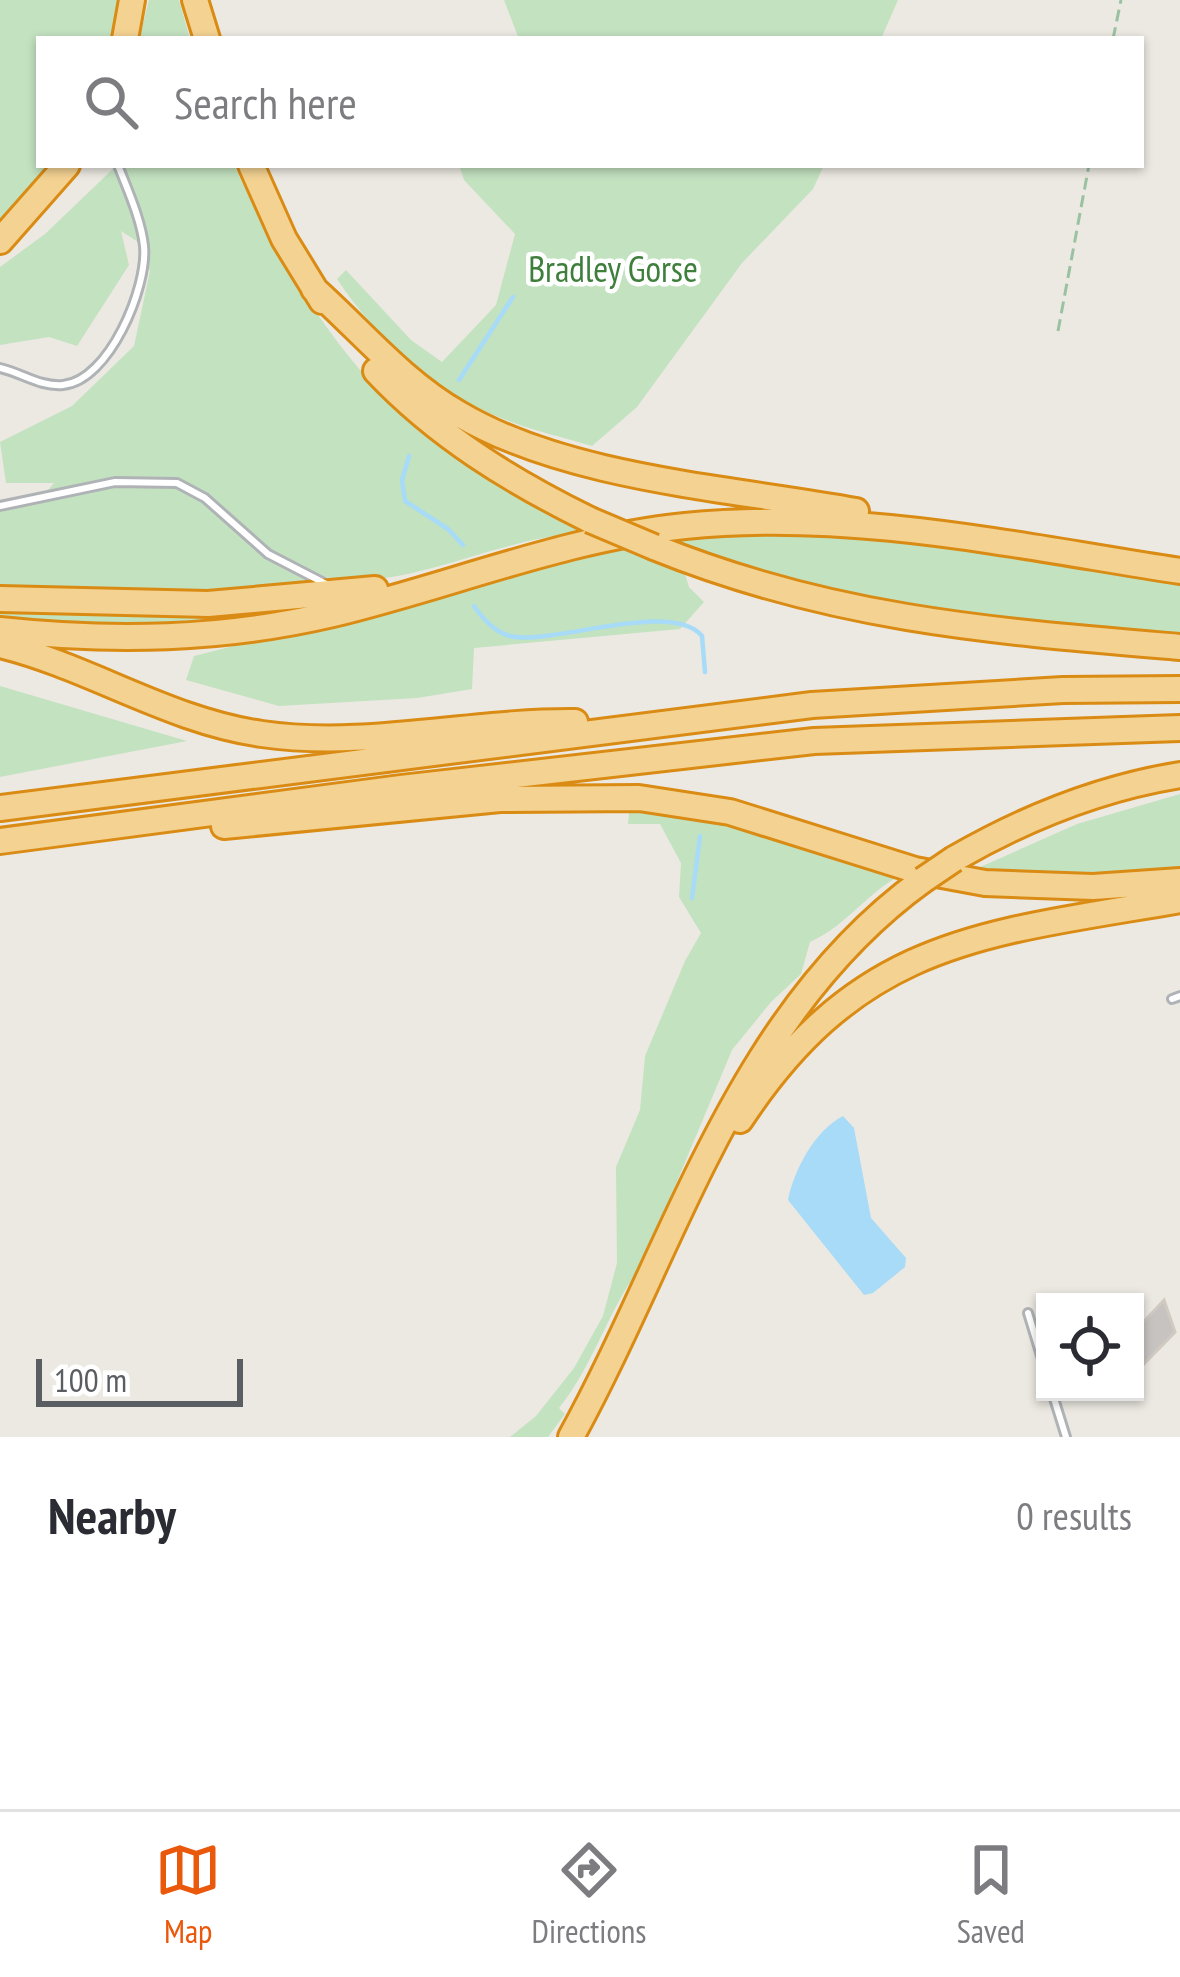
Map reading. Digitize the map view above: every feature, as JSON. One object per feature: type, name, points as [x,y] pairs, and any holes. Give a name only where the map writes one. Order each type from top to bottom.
[{"type":"highway","points":[[126,36],[132,0]]},
{"type":"highway","points":[[195,0],[206,36]]},
{"type":"highway","points":[[0,241],[64,168]]},
{"type":"highway","points":[[252,168],[284,239],[359,352],[438,428],[515,481],[590,520],[774,591],[863,612],[1180,647]]},
{"type":"highway","points":[[314,289],[406,377],[458,414],[527,446],[606,467],[897,518],[997,543]]},
{"type":"highway","points":[[0,630],[96,638],[213,635],[338,613],[652,531],[759,521],[874,526],[1180,571]]},
{"type":"highway","points":[[0,599],[208,604],[337,595],[498,568]]},
{"type":"highway","points":[[0,645],[184,716],[262,734],[325,738],[530,722],[621,727]]},
{"type":"highway","points":[[0,808],[621,727],[930,697],[1180,689]]},
{"type":"highway","points":[[0,841],[814,741],[1180,728]]},
{"type":"highway","points":[[571,1437],[736,1098],[802,995],[858,933],[954,859],[1031,818],[1118,788],[1180,775]]},
{"type":"highway","points":[[145,821],[232,826],[500,799],[639,797],[730,812],[915,870],[985,883],[1094,887],[1180,881]]},
{"type":"highway","points":[[671,1231],[769,1078],[812,1031],[858,993],[961,941],[1087,913],[1180,900]]},
{"type":"lane","points":[[0,368],[46,385],[72,384],[96,366],[120,332],[139,292],[145,261],[141,230],[119,168]]},
{"type":"lane","points":[[0,506],[101,484],[177,483],[206,498],[256,546],[326,584],[337,595]]},
{"type":"lane","points":[[1028,1313],[1036,1339]]},
{"type":"lane","points":[[1055,1401],[1066,1437]]},
{"type":"path","points":[[1114,36],[1121,0]]},
{"type":"path","points":[[1058,331],[1088,168]]},
{"type":"green space","points":[[0,0],[122,0],[114,36],[36,36],[36,168],[50,168],[0,224]]},
{"type":"green space","points":[[149,0],[179,0],[189,36],[140,36]]},
{"type":"green space","points":[[504,0],[898,0],[882,36],[518,36]]},
{"type":"green space","points":[[114,168],[235,168],[302,291],[390,403],[464,463],[585,533],[525,542],[378,579],[342,581],[304,568],[316,585],[169,591],[0,587],[0,508],[39,501],[54,483],[6,483],[0,442],[72,406],[134,346],[150,271],[138,242],[121,231],[129,265],[77,346],[49,337],[0,345],[0,267],[45,234]]},
{"type":"green space","name":"Bradley Gorse","points":[[460,168],[823,168],[813,189],[742,263],[637,407],[592,446],[476,407],[430,378],[388,342],[337,279],[346,270],[411,340],[442,362],[496,305],[515,234],[464,180]]},
{"type":"green space","points":[[843,530],[1180,581],[1180,633],[917,608],[790,581],[663,537]]},
{"type":"green space","points":[[618,548],[685,574],[689,587],[704,602],[680,629],[474,648],[472,689],[417,698],[279,706],[186,680],[194,656]]},
{"type":"green space","points":[[287,606],[258,620],[186,629],[107,628],[0,615],[0,607]]},
{"type":"green space","points":[[0,686],[187,741],[0,777]]},
{"type":"green space","points":[[1180,794],[1180,872],[969,872],[1077,824]]},
{"type":"green space","points":[[630,804],[674,807],[908,872],[810,942],[801,974],[732,1050],[642,1265],[559,1408],[565,1414],[548,1437],[510,1437],[536,1416],[574,1368],[603,1316],[617,1263],[616,1167],[640,1110],[645,1056],[701,933],[679,897],[681,863],[660,824],[628,824]]},
{"type":"water","points":[[843,1116],[854,1128],[871,1218],[906,1258],[905,1267],[864,1295],[788,1200],[807,1152]]},
{"type":"building","points":[[1164,1300],[1175,1332],[1144,1364],[1144,1321]]},
{"type":"waterway","points":[[459,380],[513,297]]},
{"type":"waterway","points":[[409,456],[402,480],[405,501],[448,529],[463,545]]},
{"type":"waterway","points":[[474,606],[489,624],[510,636],[553,635],[638,622],[687,626],[702,636],[705,672]]},
{"type":"waterway","points":[[692,898],[700,836]]}]
